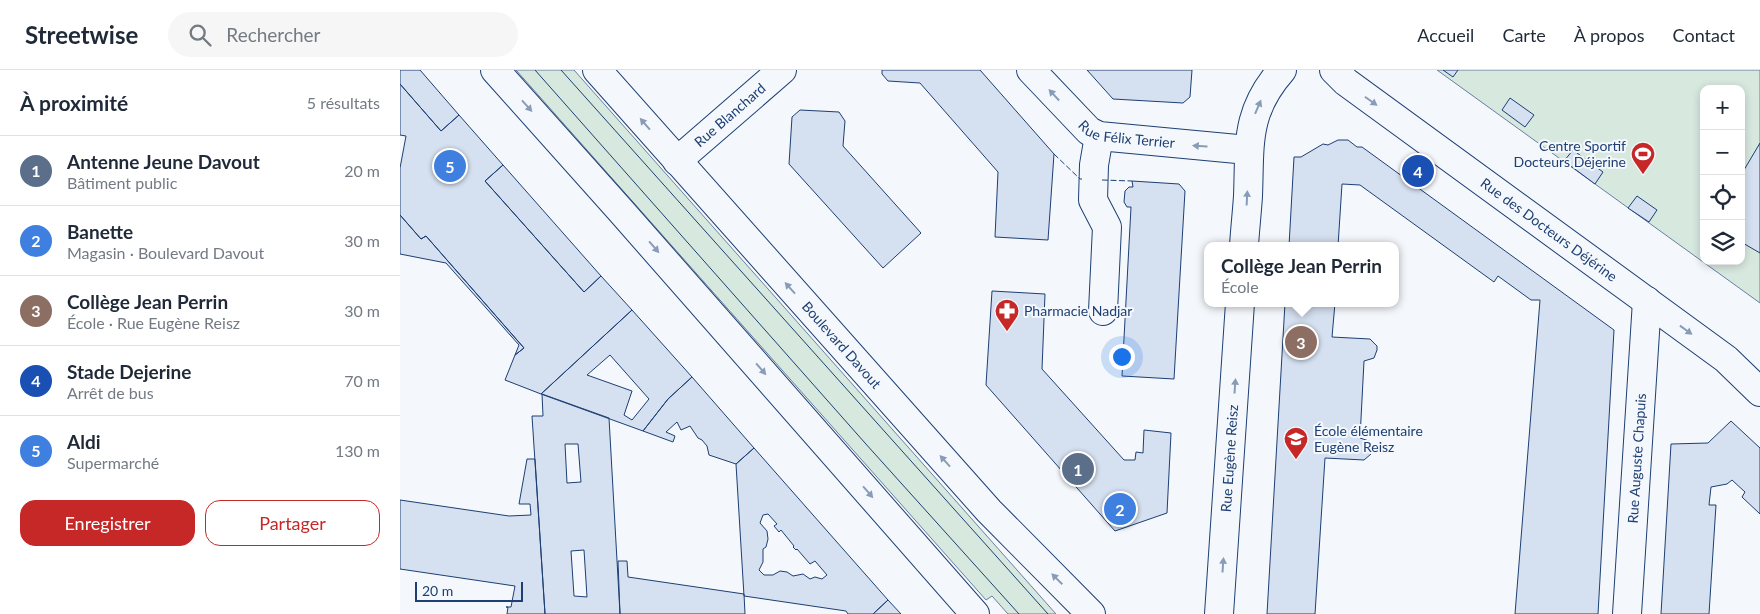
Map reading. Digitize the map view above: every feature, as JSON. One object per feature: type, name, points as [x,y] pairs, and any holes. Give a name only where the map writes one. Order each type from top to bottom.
[{"type":"street","points":[[495,70],[975,614]]},
{"type":"street","name":"Boulevard Davout","points":[[597,70],[989,511],[1091,614]]},
{"type":"street","name":"Rue Blanchard","points":[[677,161],[782,70]]},
{"type":"street","name":"Rue Félix Terrier","points":[[1031,70],[1089,131],[1099,136],[1248,150]]},
{"type":"street","points":[[1244,242],[1248,150],[1255,113],[1270,83],[1282,70]]},
{"type":"street","name":"Rue des Docteurs Déjérine","points":[[1334,70],[1346,82],[1726,359],[1760,392]]},
{"type":"street","points":[[1099,136],[1094,166],[1093,200],[1107,226],[1104,311]]},
{"type":"street","name":"Rue Auguste Chapuis","points":[[1627,614],[1647,301]]},
{"type":"street","name":"Rue Eugène Reisz","points":[[1220,614],[1240,307]]},
{"type":"shaded area","points":[[516,70],[574,70],[1056,614],[1008,614],[992,596],[986,600]]},
{"type":"shaded area","name":"Centre Sportif Docteurs Déjerine","points":[[1437,70],[1760,70],[1760,303],[1707,265],[1745,265],[1745,85],[1700,85],[1700,260]]},
{"type":"building","points":[[400,70],[420,70],[459,115],[441,131],[400,84]]},
{"type":"building","points":[[882,70],[980,70],[1054,154],[1048,240],[995,237],[998,172],[920,83],[888,81],[882,74]]},
{"type":"building","points":[[1087,70],[1192,70],[1190,97],[1183,103],[1113,99]]},
{"type":"building","points":[[1443,70],[1458,70],[1453,77]]},
{"type":"building","points":[[400,84],[441,131],[459,115],[503,165],[485,181],[584,292],[601,276],[632,310],[541,394],[505,380],[515,355],[524,348],[426,236],[421,239],[400,215],[400,168],[406,136],[400,135]]},
{"type":"building","points":[[1510,98],[1534,115],[1525,127],[1502,110]]},
{"type":"building","points":[[800,110],[839,112],[845,121],[843,146],[921,233],[883,268],[789,164],[792,117]]},
{"type":"building","points":[[1338,140],[1348,140],[1357,147],[1362,147],[1614,330],[1598,614],[1515,614],[1540,300],[1531,300],[1498,276],[1494,282],[1360,185],[1342,184],[1338,242],[1289,242],[1294,157],[1301,157],[1323,144],[1328,145]]},
{"type":"building","points":[[1760,143],[1760,253],[1745,244],[1745,168]]},
{"type":"building","points":[[1573,150],[1603,172],[1595,184],[1564,161]]},
{"type":"building","points":[[503,165],[601,276],[584,292],[485,181]]},
{"type":"building","points":[[1132,181],[1179,184],[1185,191],[1174,379],[1122,376],[1131,207],[1127,207],[1124,202],[1125,191],[1129,187],[1133,187]]},
{"type":"building","points":[[1637,196],[1657,210],[1649,222],[1628,208]]},
{"type":"building","points":[[400,215],[421,239],[426,236],[524,348],[515,355],[519,345],[446,263],[400,254]]},
{"type":"building","points":[[992,291],[1045,294],[1042,369],[1124,460],[1135,460],[1136,452],[1143,453],[1144,430],[1171,433],[1167,513],[1115,531],[986,385]]},
{"type":"building","points":[[1285,307],[1335,307],[1332,337],[1370,339],[1377,346],[1374,358],[1364,361],[1360,438],[1369,441],[1372,450],[1371,454],[1364,460],[1325,458],[1315,614],[1267,614]]},
{"type":"building","points":[[632,310],[692,377],[668,399],[643,431],[541,394]],"holes":[[[610,355],[649,399],[632,420],[624,415],[632,391],[587,375]]]},
{"type":"building","points":[[692,377],[754,448],[736,464],[709,455],[707,446],[698,438],[690,426],[681,430],[677,422],[666,432],[675,436],[673,442],[643,431],[668,399]]},
{"type":"building","points":[[542,394],[609,418],[620,614],[545,614],[532,416],[543,416]],"holes":[[[565,444],[578,444],[581,482],[567,483]],[[584,550],[587,597],[574,596],[571,551]]]},
{"type":"building","points":[[1731,421],[1760,448],[1760,514],[1742,497],[1745,492],[1732,480],[1727,484],[1711,487],[1709,505],[1716,505],[1709,614],[1661,614],[1671,444],[1708,443]]},
{"type":"building","points":[[754,448],[888,600],[873,614],[848,614],[846,611],[744,596],[736,464]],"holes":[[[768,514],[777,524],[774,526],[779,532],[781,530],[793,547],[810,564],[815,561],[827,575],[822,579],[815,577],[810,579],[803,574],[793,576],[787,572],[780,571],[773,575],[764,575],[759,570],[763,562],[763,549],[766,547],[768,539],[767,531],[760,523],[763,515]]]},
{"type":"building","points":[[527,459],[535,459],[545,614],[507,614],[508,607],[511,607],[515,586],[400,569],[400,500],[509,516],[531,515],[530,504],[519,504]]},
{"type":"building","points":[[618,561],[627,561],[628,577],[744,594],[745,614],[620,614]]},
{"type":"building","points":[[888,600],[901,614],[873,614]]},
{"type":"tram line","points":[[535,70],[1019,614]]},
{"type":"tram line","points":[[561,70],[1048,614]]},
{"type":"fence","points":[[1054,154],[1082,179]]},
{"type":"fence","points":[[1102,180],[1132,181]]},
{"type":"place","name":"Aldi","points":[[450,166]]},
{"type":"place","name":"Stade Dejerine","points":[[1418,171]]},
{"type":"place","name":"Centre Sportif Docteurs Déjerine","points":[[1643,175]]},
{"type":"place","name":"Pharmacie Nadjar","points":[[1007,332]]},
{"type":"place","name":"Collège Jean Perrin","points":[[1301,342]]},
{"type":"place","name":"École élémentaire Eugène Reisz","points":[[1296,460]]},
{"type":"place","name":"Antenne Jeune Davout","points":[[1078,469]]},
{"type":"place","name":"Banette","points":[[1120,509]]}]
